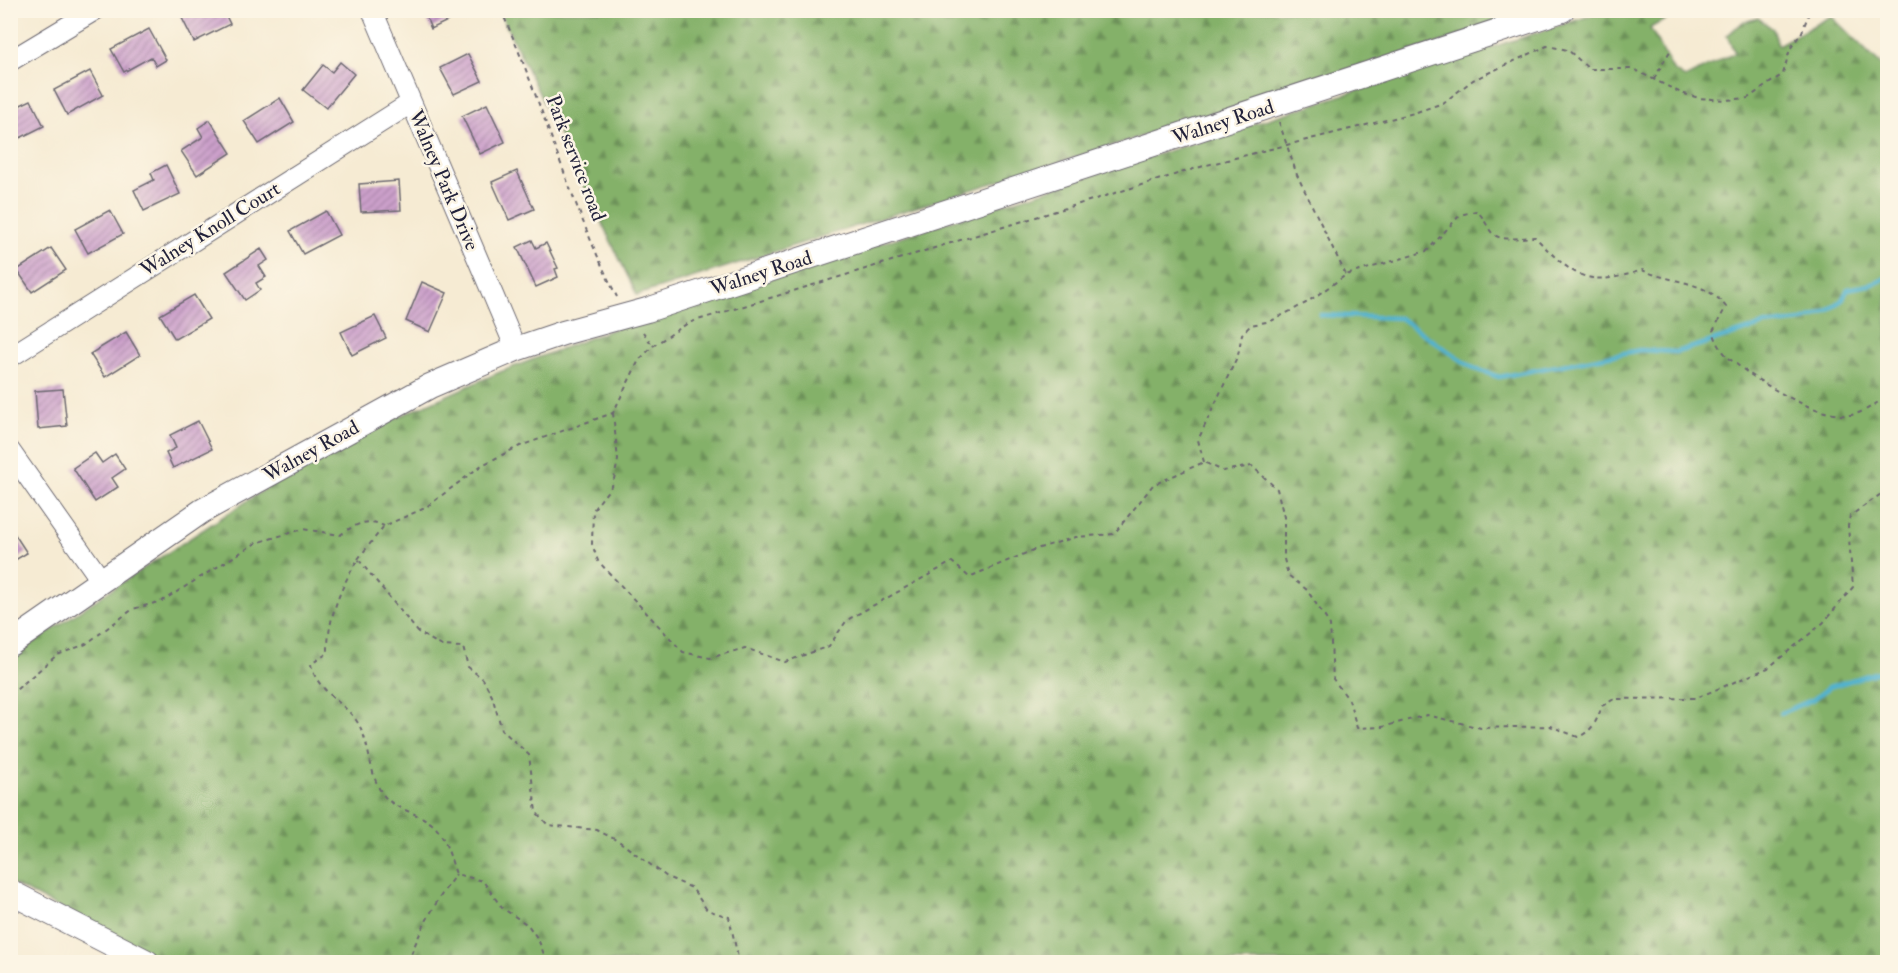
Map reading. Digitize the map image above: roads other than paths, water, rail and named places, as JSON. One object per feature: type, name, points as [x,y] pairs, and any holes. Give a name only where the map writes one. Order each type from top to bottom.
[{"type":"main road","name":"Walney Road","points":[[10,644],[202,511],[430,387],[516,349],[1562,10]]},
{"type":"main road","points":[[10,892],[147,963]]},
{"type":"street","points":[[10,61],[95,10]]},
{"type":"street","name":"Walney Park Drive","points":[[372,10],[516,349]]},
{"type":"street","name":"Walney Knoll Court","points":[[10,357],[411,103]]},
{"type":"street","points":[[10,451],[101,580]]},
{"type":"waterway","points":[[1320,315],[1400,318],[1473,368],[1499,377],[1640,350],[1677,352],[1764,325],[1802,321],[1828,311],[1842,300],[1848,289],[1873,284],[1888,277]]},
{"type":"waterway","points":[[1781,713],[1814,699],[1829,687],[1888,669]]}]
